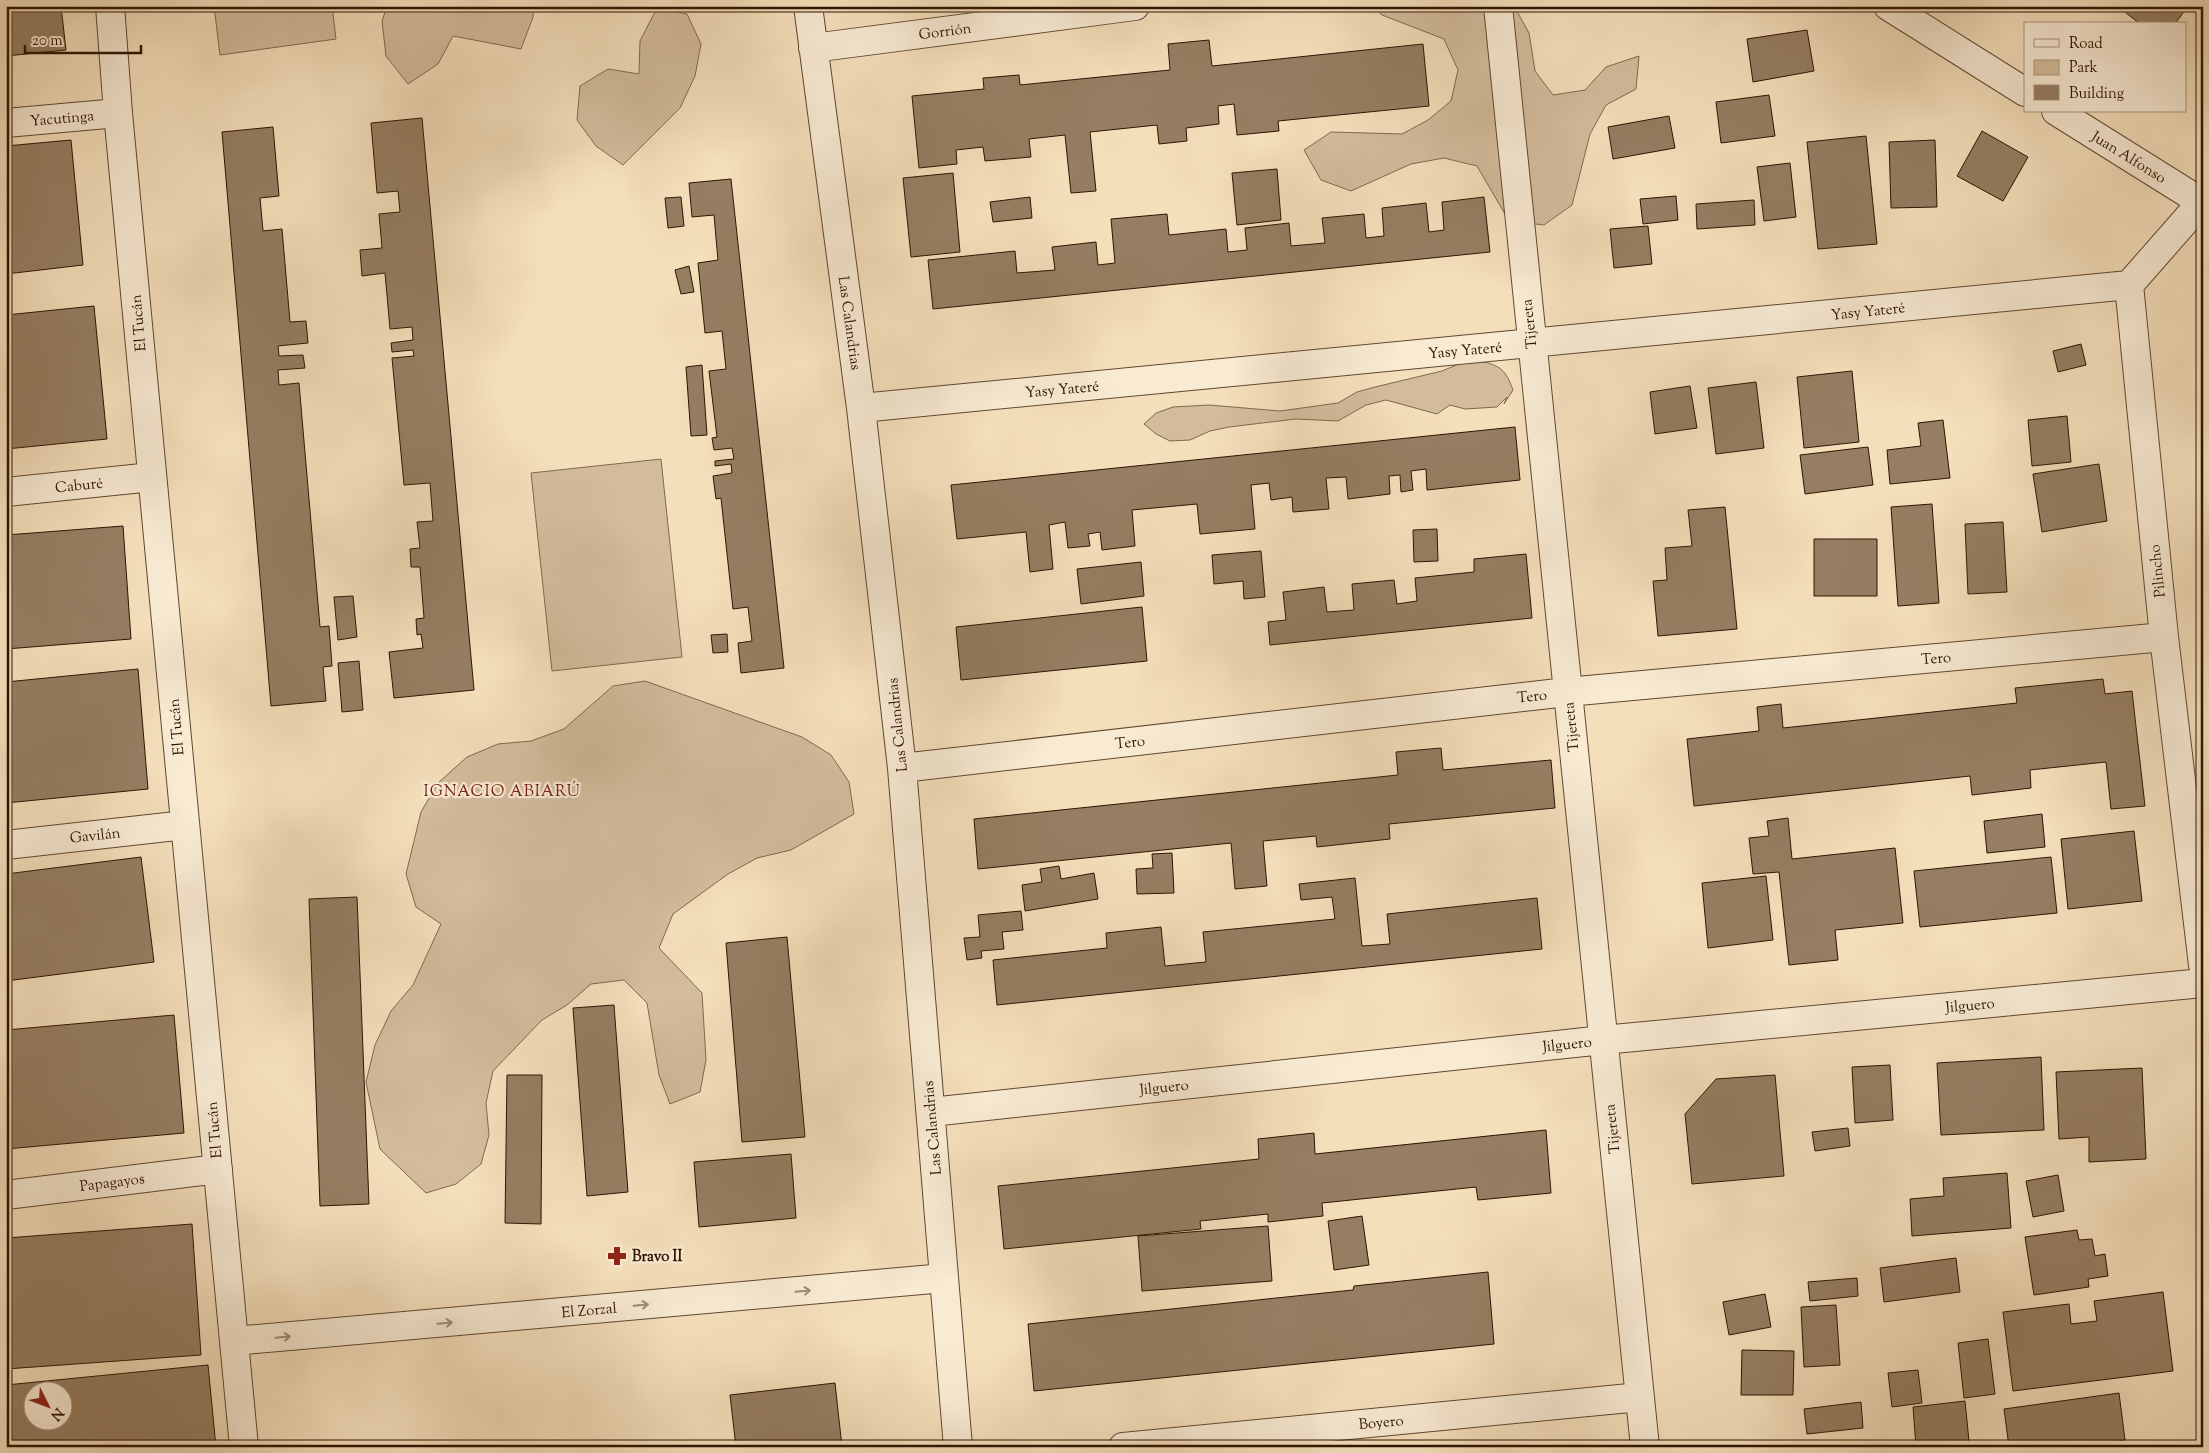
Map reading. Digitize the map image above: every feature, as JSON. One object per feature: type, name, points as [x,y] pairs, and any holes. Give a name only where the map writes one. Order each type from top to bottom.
[{"type":"street","name":"El Tucán","points":[[110,6],[118,113],[244,1447]]},
{"type":"street","name":"Las Calandrias","points":[[808,6],[861,408],[902,768],[958,1447]]},
{"type":"street","name":"Gorrión","points":[[813,48],[1135,6]]},
{"type":"street","name":"Tijereta","points":[[1498,6],[1645,1447]]},
{"type":"street","points":[[1888,6],[2024,91]]},
{"type":"street","name":"Juan Alfonso","points":[[2058,112],[2202,203]]},
{"type":"street","name":"Yacutinga","points":[[6,123],[118,113]]},
{"type":"street","points":[[2129,285],[2202,203]]},
{"type":"street","name":"Yasy Yateré","points":[[861,408],[2129,285]]},
{"type":"street","name":"Pilincho","points":[[2129,285],[2164,637],[2203,965]]},
{"type":"street","name":"Caburé","points":[[6,492],[152,477]]},
{"type":"street","name":"Tero","points":[[902,768],[1567,692],[2164,637]]},
{"type":"street","name":"Gavilán","points":[[6,845],[185,825]]},
{"type":"street","name":"Jilguero","points":[[931,1112],[1603,1040],[2203,983]]},
{"type":"street","name":"Papagayos","points":[[6,1195],[218,1169]]},
{"type":"street","name":"El Zorzal","points":[[234,1341],[944,1278]]},
{"type":"street","name":"Boyero","points":[[1123,1447],[1640,1397]]},
{"type":"green space","points":[[214,6],[332,6],[336,39],[220,55]]},
{"type":"green space","points":[[387,6],[534,6],[533,17],[521,49],[453,36],[438,64],[408,84],[386,56],[382,21]]},
{"type":"green space","points":[[1372,6],[1514,6],[1529,33],[1535,71],[1553,95],[1585,90],[1606,67],[1639,56],[1636,89],[1606,105],[1590,134],[1572,205],[1544,225],[1509,221],[1477,166],[1444,158],[1411,164],[1351,191],[1321,180],[1304,150],[1331,132],[1402,134],[1428,120],[1451,101],[1458,70],[1444,39],[1382,15]]},
{"type":"green space","points":[[657,8],[687,14],[701,44],[695,76],[680,108],[623,165],[596,146],[577,120],[580,86],[608,69],[639,74],[640,41]]},
{"type":"green space","points":[[1479,361],[1492,364],[1505,373],[1508,378],[1513,390],[1504,404],[1507,397],[1497,407],[1465,409],[1450,405],[1437,414],[1386,400],[1366,405],[1338,421],[1296,419],[1229,427],[1210,431],[1190,440],[1170,441],[1156,434],[1144,424],[1156,413],[1173,407],[1209,405],[1280,411],[1338,403],[1357,392],[1442,371],[1461,363]]},
{"type":"green space","points":[[661,459],[682,657],[552,671],[531,473]]},
{"type":"green space","points":[[645,681],[802,737],[831,755],[849,782],[854,814],[791,850],[757,858],[728,874],[673,914],[659,948],[702,993],[706,1060],[700,1092],[670,1104],[659,1075],[647,1003],[624,980],[591,984],[567,1005],[542,1020],[493,1071],[486,1103],[489,1135],[481,1164],[456,1184],[426,1193],[380,1149],[366,1082],[375,1045],[391,1011],[413,985],[441,924],[416,907],[406,874],[421,812],[438,783],[467,757],[498,744],[531,741],[564,729],[613,686]]},
{"type":"building","points":[[6,6],[61,6],[66,50],[6,56]]},
{"type":"building","points":[[1593,6],[1640,6],[1593,10]]},
{"type":"building","points":[[2129,6],[2188,6],[2176,22],[2138,22],[2125,12]]},
{"type":"building","points":[[1807,30],[1814,71],[1753,82],[1747,39]]},
{"type":"building","points":[[1209,40],[1212,66],[1423,44],[1429,106],[1278,121],[1279,131],[1237,135],[1234,104],[1218,106],[1219,124],[1186,128],[1187,141],[1159,144],[1157,125],[1090,132],[1096,191],[1071,193],[1065,135],[1029,139],[1031,157],[985,161],[983,147],[956,150],[957,164],[919,168],[912,96],[984,89],[983,78],[1019,75],[1020,85],[1170,70],[1168,44]]},
{"type":"building","points":[[1769,95],[1775,136],[1721,143],[1716,102]]},
{"type":"building","points":[[1669,116],[1675,148],[1613,159],[1608,127]]},
{"type":"building","points":[[422,118],[474,690],[394,698],[389,652],[423,648],[421,634],[417,635],[416,619],[424,618],[420,567],[411,567],[410,549],[420,548],[417,522],[433,521],[430,483],[404,485],[392,358],[414,356],[413,350],[392,352],[391,343],[413,340],[412,327],[390,329],[385,273],[362,276],[360,250],[382,248],[379,214],[400,212],[398,191],[377,193],[371,123]]},
{"type":"building","points":[[273,127],[279,196],[260,198],[263,231],[282,229],[290,322],[306,321],[308,343],[278,346],[279,356],[303,355],[305,368],[278,370],[279,385],[299,383],[320,627],[329,626],[332,666],[323,667],[326,701],[271,706],[222,132]]},
{"type":"building","points":[[1982,131],[2028,157],[2003,201],[1957,176]]},
{"type":"building","points":[[1866,136],[1877,244],[1818,249],[1807,142]]},
{"type":"building","points":[[71,140],[83,265],[6,274],[6,146]]},
{"type":"building","points":[[1935,140],[1937,207],[1891,208],[1889,142]]},
{"type":"building","points":[[1790,163],[1796,217],[1764,221],[1757,167]]},
{"type":"building","points":[[1277,169],[1281,220],[1237,225],[1232,173]]},
{"type":"building","points":[[953,173],[960,252],[911,257],[903,178]]},
{"type":"building","points":[[731,179],[784,668],[741,673],[738,643],[752,641],[748,607],[733,609],[721,498],[716,499],[713,476],[732,473],[731,464],[715,466],[715,461],[734,459],[732,448],[714,450],[712,438],[717,437],[709,371],[726,369],[722,331],[705,333],[698,263],[718,260],[714,215],[692,217],[689,183]]},
{"type":"building","points":[[1676,196],[1678,220],[1643,224],[1640,199]]},
{"type":"building","points":[[681,197],[684,226],[668,228],[665,198]]},
{"type":"building","points":[[1030,197],[1032,218],[993,222],[990,202]]},
{"type":"building","points":[[1484,197],[1490,252],[933,309],[928,260],[1015,251],[1017,273],[1055,270],[1052,247],[1096,242],[1098,265],[1115,263],[1111,219],[1167,214],[1169,235],[1226,229],[1228,252],[1247,250],[1245,228],[1289,223],[1291,246],[1325,243],[1322,218],[1364,214],[1366,238],[1384,236],[1382,208],[1426,203],[1429,232],[1444,230],[1442,202]]},
{"type":"building","points":[[1754,200],[1755,225],[1697,229],[1696,204]]},
{"type":"building","points":[[1648,226],[1652,264],[1614,268],[1610,229]]},
{"type":"building","points":[[689,266],[694,292],[681,294],[675,270]]},
{"type":"building","points":[[94,306],[107,439],[6,449],[6,315]]},
{"type":"building","points":[[2081,344],[2086,365],[2058,372],[2053,351]]},
{"type":"building","points":[[702,365],[707,435],[691,436],[686,367]]},
{"type":"building","points":[[1852,371],[1859,442],[1804,448],[1797,377]]},
{"type":"building","points":[[1756,382],[1764,448],[1716,454],[1708,388]]},
{"type":"building","points":[[1690,386],[1697,428],[1655,434],[1650,392]]},
{"type":"building","points":[[2067,416],[2071,462],[2032,466],[2028,420]]},
{"type":"building","points":[[1943,420],[1950,478],[1890,484],[1887,450],[1921,446],[1918,423]]},
{"type":"building","points":[[1515,427],[1520,480],[1427,490],[1426,469],[1411,471],[1413,490],[1401,492],[1400,475],[1389,476],[1390,494],[1348,499],[1346,477],[1326,478],[1329,509],[1293,512],[1292,497],[1271,500],[1269,483],[1251,485],[1255,529],[1200,534],[1197,504],[1132,510],[1135,546],[1102,550],[1100,532],[1088,534],[1090,546],[1068,548],[1065,522],[1049,525],[1053,569],[1030,572],[1026,532],[957,539],[951,485]]},
{"type":"building","points":[[1868,447],[1873,485],[1805,494],[1800,455]]},
{"type":"building","points":[[2099,464],[2107,521],[2042,532],[2033,474]]},
{"type":"building","points":[[1932,504],[1939,603],[1898,606],[1891,507]]},
{"type":"building","points":[[1725,507],[1737,629],[1658,636],[1653,581],[1667,580],[1665,548],[1692,546],[1688,510]]},
{"type":"building","points":[[2003,522],[2007,592],[1968,594],[1965,524]]},
{"type":"building","points":[[123,526],[131,639],[6,649],[6,535]]},
{"type":"building","points":[[1437,529],[1438,561],[1414,562],[1413,530]]},
{"type":"building","points":[[1814,539],[1877,539],[1877,596],[1814,596]]},
{"type":"building","points":[[1261,551],[1265,597],[1244,599],[1243,581],[1214,584],[1212,555]]},
{"type":"building","points":[[1526,554],[1532,618],[1270,645],[1268,622],[1286,620],[1283,592],[1324,587],[1327,612],[1354,610],[1352,584],[1394,580],[1397,604],[1417,601],[1415,578],[1474,572],[1474,559]]},
{"type":"building","points":[[1141,562],[1144,596],[1081,604],[1077,569]]},
{"type":"building","points":[[353,596],[357,637],[338,640],[334,597]]},
{"type":"building","points":[[1142,607],[1147,661],[961,680],[956,627]]},
{"type":"building","points":[[727,634],[728,652],[713,653],[711,635]]},
{"type":"building","points":[[359,661],[363,710],[342,712],[338,663]]},
{"type":"building","points":[[138,669],[148,789],[6,803],[6,682]]},
{"type":"building","points":[[2103,679],[2105,694],[2132,691],[2145,806],[2111,809],[2106,762],[2030,770],[2031,788],[1972,795],[1970,776],[1694,806],[1687,739],[1759,731],[1757,707],[1781,704],[1783,728],[2017,703],[2015,688]]},
{"type":"building","points":[[1441,748],[1443,770],[1551,760],[1555,808],[1389,824],[1390,839],[1317,847],[1316,836],[1263,841],[1267,886],[1235,889],[1231,843],[978,869],[974,819],[1398,775],[1396,752]]},
{"type":"building","points":[[2042,814],[2045,847],[1987,853],[1984,821]]},
{"type":"building","points":[[1788,818],[1792,859],[1895,848],[1903,923],[1835,930],[1838,960],[1789,965],[1779,872],[1753,874],[1749,838],[1769,836],[1767,821]]},
{"type":"building","points":[[2134,831],[2142,901],[2068,909],[2061,839]]},
{"type":"building","points":[[1172,853],[1174,893],[1137,894],[1136,869],[1153,868],[1152,854]]},
{"type":"building","points":[[141,857],[154,962],[6,981],[6,874]]},
{"type":"building","points":[[2051,857],[2057,913],[1920,927],[1914,871]]},
{"type":"building","points":[[1059,866],[1061,879],[1094,873],[1098,899],[1025,911],[1022,885],[1042,882],[1040,869]]},
{"type":"building","points":[[1766,876],[1773,940],[1708,948],[1702,883]]},
{"type":"building","points":[[1355,878],[1362,946],[1390,944],[1387,914],[1537,898],[1542,949],[997,1005],[993,960],[1107,948],[1106,933],[1161,927],[1165,966],[1206,962],[1203,932],[1335,919],[1332,897],[1301,900],[1299,884]]},
{"type":"building","points":[[357,897],[369,1204],[320,1206],[309,899]]},
{"type":"building","points":[[1021,911],[1023,930],[1002,932],[1004,949],[981,951],[982,958],[967,960],[964,938],[980,937],[978,915]]},
{"type":"building","points":[[787,937],[805,1137],[742,1142],[726,943]]},
{"type":"building","points":[[614,1005],[628,1192],[587,1196],[573,1008]]},
{"type":"building","points":[[174,1015],[184,1133],[6,1149],[6,1030]]},
{"type":"building","points":[[2041,1057],[2044,1130],[1941,1135],[1937,1063]]},
{"type":"building","points":[[1890,1065],[1893,1120],[1855,1123],[1852,1067]]},
{"type":"building","points":[[2142,1068],[2146,1159],[2089,1162],[2089,1137],[2059,1139],[2056,1072]]},
{"type":"building","points":[[507,1075],[542,1075],[541,1224],[505,1223]]},
{"type":"building","points":[[1775,1075],[1784,1176],[1692,1184],[1685,1114],[1716,1079]]},
{"type":"building","points":[[1848,1128],[1850,1146],[1815,1151],[1812,1132]]},
{"type":"building","points":[[1546,1130],[1551,1193],[1478,1200],[1476,1187],[1322,1203],[1323,1216],[1268,1222],[1268,1214],[1200,1221],[1201,1229],[1004,1249],[998,1186],[1259,1159],[1258,1139],[1314,1133],[1315,1154]]},
{"type":"building","points":[[791,1154],[796,1218],[699,1227],[694,1162]]},
{"type":"building","points":[[2007,1173],[2011,1228],[1912,1236],[1910,1199],[1944,1196],[1943,1178]]},
{"type":"building","points":[[2058,1175],[2064,1211],[2033,1217],[2026,1181]]},
{"type":"building","points":[[1362,1216],[1369,1265],[1334,1270],[1328,1221]]},
{"type":"building","points":[[192,1224],[201,1355],[6,1369],[6,1238]]},
{"type":"building","points":[[1268,1226],[1272,1281],[1142,1291],[1138,1236]]},
{"type":"building","points":[[2077,1230],[2079,1240],[2092,1239],[2095,1256],[2105,1254],[2108,1276],[2088,1279],[2089,1287],[2034,1295],[2025,1237]]},
{"type":"building","points":[[1956,1258],[1960,1292],[1884,1302],[1880,1268]]},
{"type":"building","points":[[1488,1272],[1494,1344],[1034,1391],[1028,1324],[1353,1290],[1354,1286]]},
{"type":"building","points":[[1857,1278],[1858,1296],[1810,1301],[1808,1282]]},
{"type":"building","points":[[2163,1292],[2173,1371],[2013,1391],[2003,1312],[2069,1304],[2071,1324],[2097,1321],[2094,1301]]},
{"type":"building","points":[[1765,1294],[1771,1327],[1729,1335],[1723,1302]]},
{"type":"building","points":[[1836,1305],[1840,1365],[1804,1367],[1801,1307]]},
{"type":"building","points":[[1988,1339],[1995,1394],[1964,1398],[1958,1343]]},
{"type":"building","points":[[1742,1350],[1794,1351],[1793,1395],[1741,1395]]},
{"type":"building","points":[[208,1365],[216,1447],[6,1447],[6,1385],[22,1383],[22,1430],[72,1430],[72,1380],[56,1380]]},
{"type":"building","points":[[1918,1370],[1922,1403],[1892,1407],[1888,1373]]},
{"type":"building","points":[[835,1383],[842,1447],[736,1447],[730,1395]]},
{"type":"building","points":[[2119,1393],[2125,1440],[2073,1447],[2009,1447],[2004,1409]]},
{"type":"building","points":[[1965,1401],[1969,1441],[1916,1446],[1913,1407]]},
{"type":"building","points":[[1861,1402],[1863,1428],[1807,1434],[1804,1409]]},
{"type":"place","name":"Bravo II","points":[[617,1256]]},
{"type":"district","name":"IGNACIO ABIARÚ","points":[[502,790]]}]
